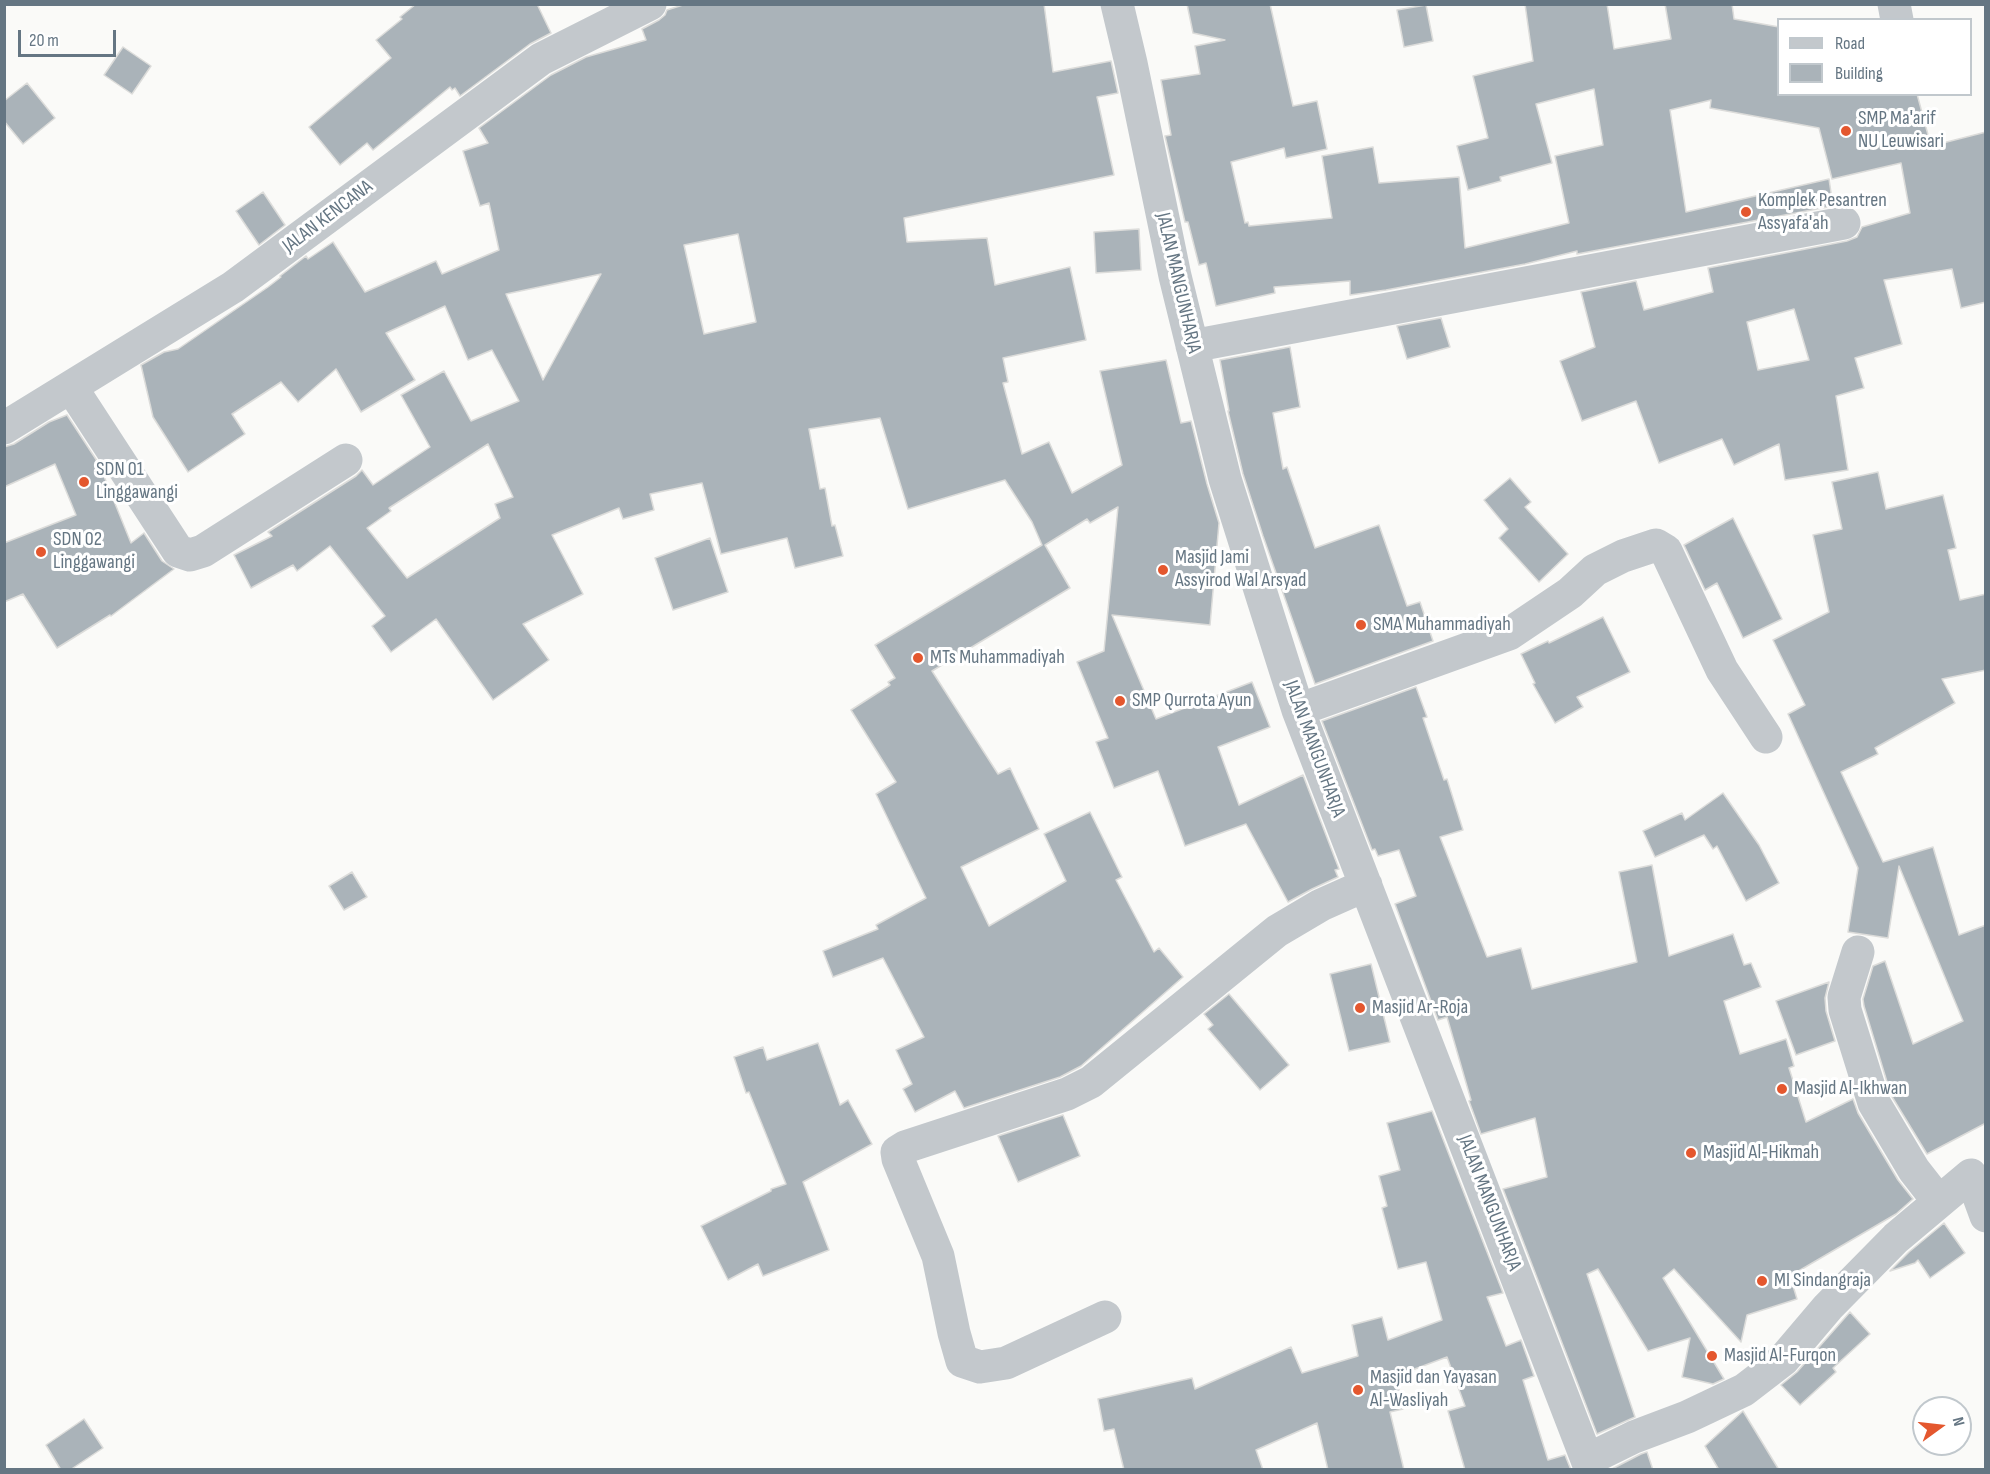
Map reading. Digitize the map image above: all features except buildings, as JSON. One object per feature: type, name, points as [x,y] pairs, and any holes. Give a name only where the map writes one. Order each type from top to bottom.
[{"type":"street","name":"JALAN KENCANA","points":[[4,428],[234,287],[541,59],[650,4]]},
{"type":"street","name":"JALAN MANGUNHARJA","points":[[1118,4],[1175,276],[1225,479],[1298,710],[1589,1465]]},
{"type":"street","points":[[1192,346],[1844,223]]},
{"type":"street","points":[[71,387],[178,551],[190,555],[203,550],[346,460]]},
{"type":"street","points":[[1298,710],[1509,634],[1570,593],[1595,570],[1639,550],[1656,545],[1666,551],[1722,670],[1766,737]]},
{"type":"street","points":[[1105,1317],[1006,1363],[980,1366],[962,1361],[938,1256],[897,1152],[1067,1094],[1091,1082],[1277,931],[1321,905],[1366,885]]},
{"type":"street","points":[[1858,952],[1844,997],[1845,1010],[1874,1103],[1909,1161],[1939,1202]]},
{"type":"street","points":[[1589,1465],[1634,1437],[1687,1417],[1744,1390],[1783,1360],[1828,1307],[1896,1238],[1978,1169]]},
{"type":"street","points":[[1978,1169],[1986,1216]]},
{"type":"place","name":"SMP Ma'arif NU Leuwisari","points":[[1846,131]]},
{"type":"place","name":"Komplek Pesantren Assyafa'ah","points":[[1746,212]]},
{"type":"place","name":"SDN 01 Linggawangi","points":[[84,482]]},
{"type":"place","name":"SDN 02 Linggawangi","points":[[41,552]]},
{"type":"place","name":"Masjid Jami Assyirod Wal Arsyad","points":[[1163,570]]},
{"type":"place","name":"SMA Muhammadiyah","points":[[1361,625]]},
{"type":"place","name":"MTs Muhammadiyah","points":[[918,658]]},
{"type":"place","name":"SMP Qurrota Ayun","points":[[1120,701]]},
{"type":"place","name":"Masjid Ar-Roja","points":[[1360,1008]]},
{"type":"place","name":"Masjid Al-Ikhwan","points":[[1782,1089]]},
{"type":"place","name":"Masjid Al-Hikmah","points":[[1691,1153]]},
{"type":"place","name":"MI Sindangraja","points":[[1762,1281]]},
{"type":"place","name":"Masjid Al-Furqon","points":[[1712,1356]]},
{"type":"place","name":"Masjid dan Yayasan Al-Wasliyah","points":[[1358,1390]]}]
